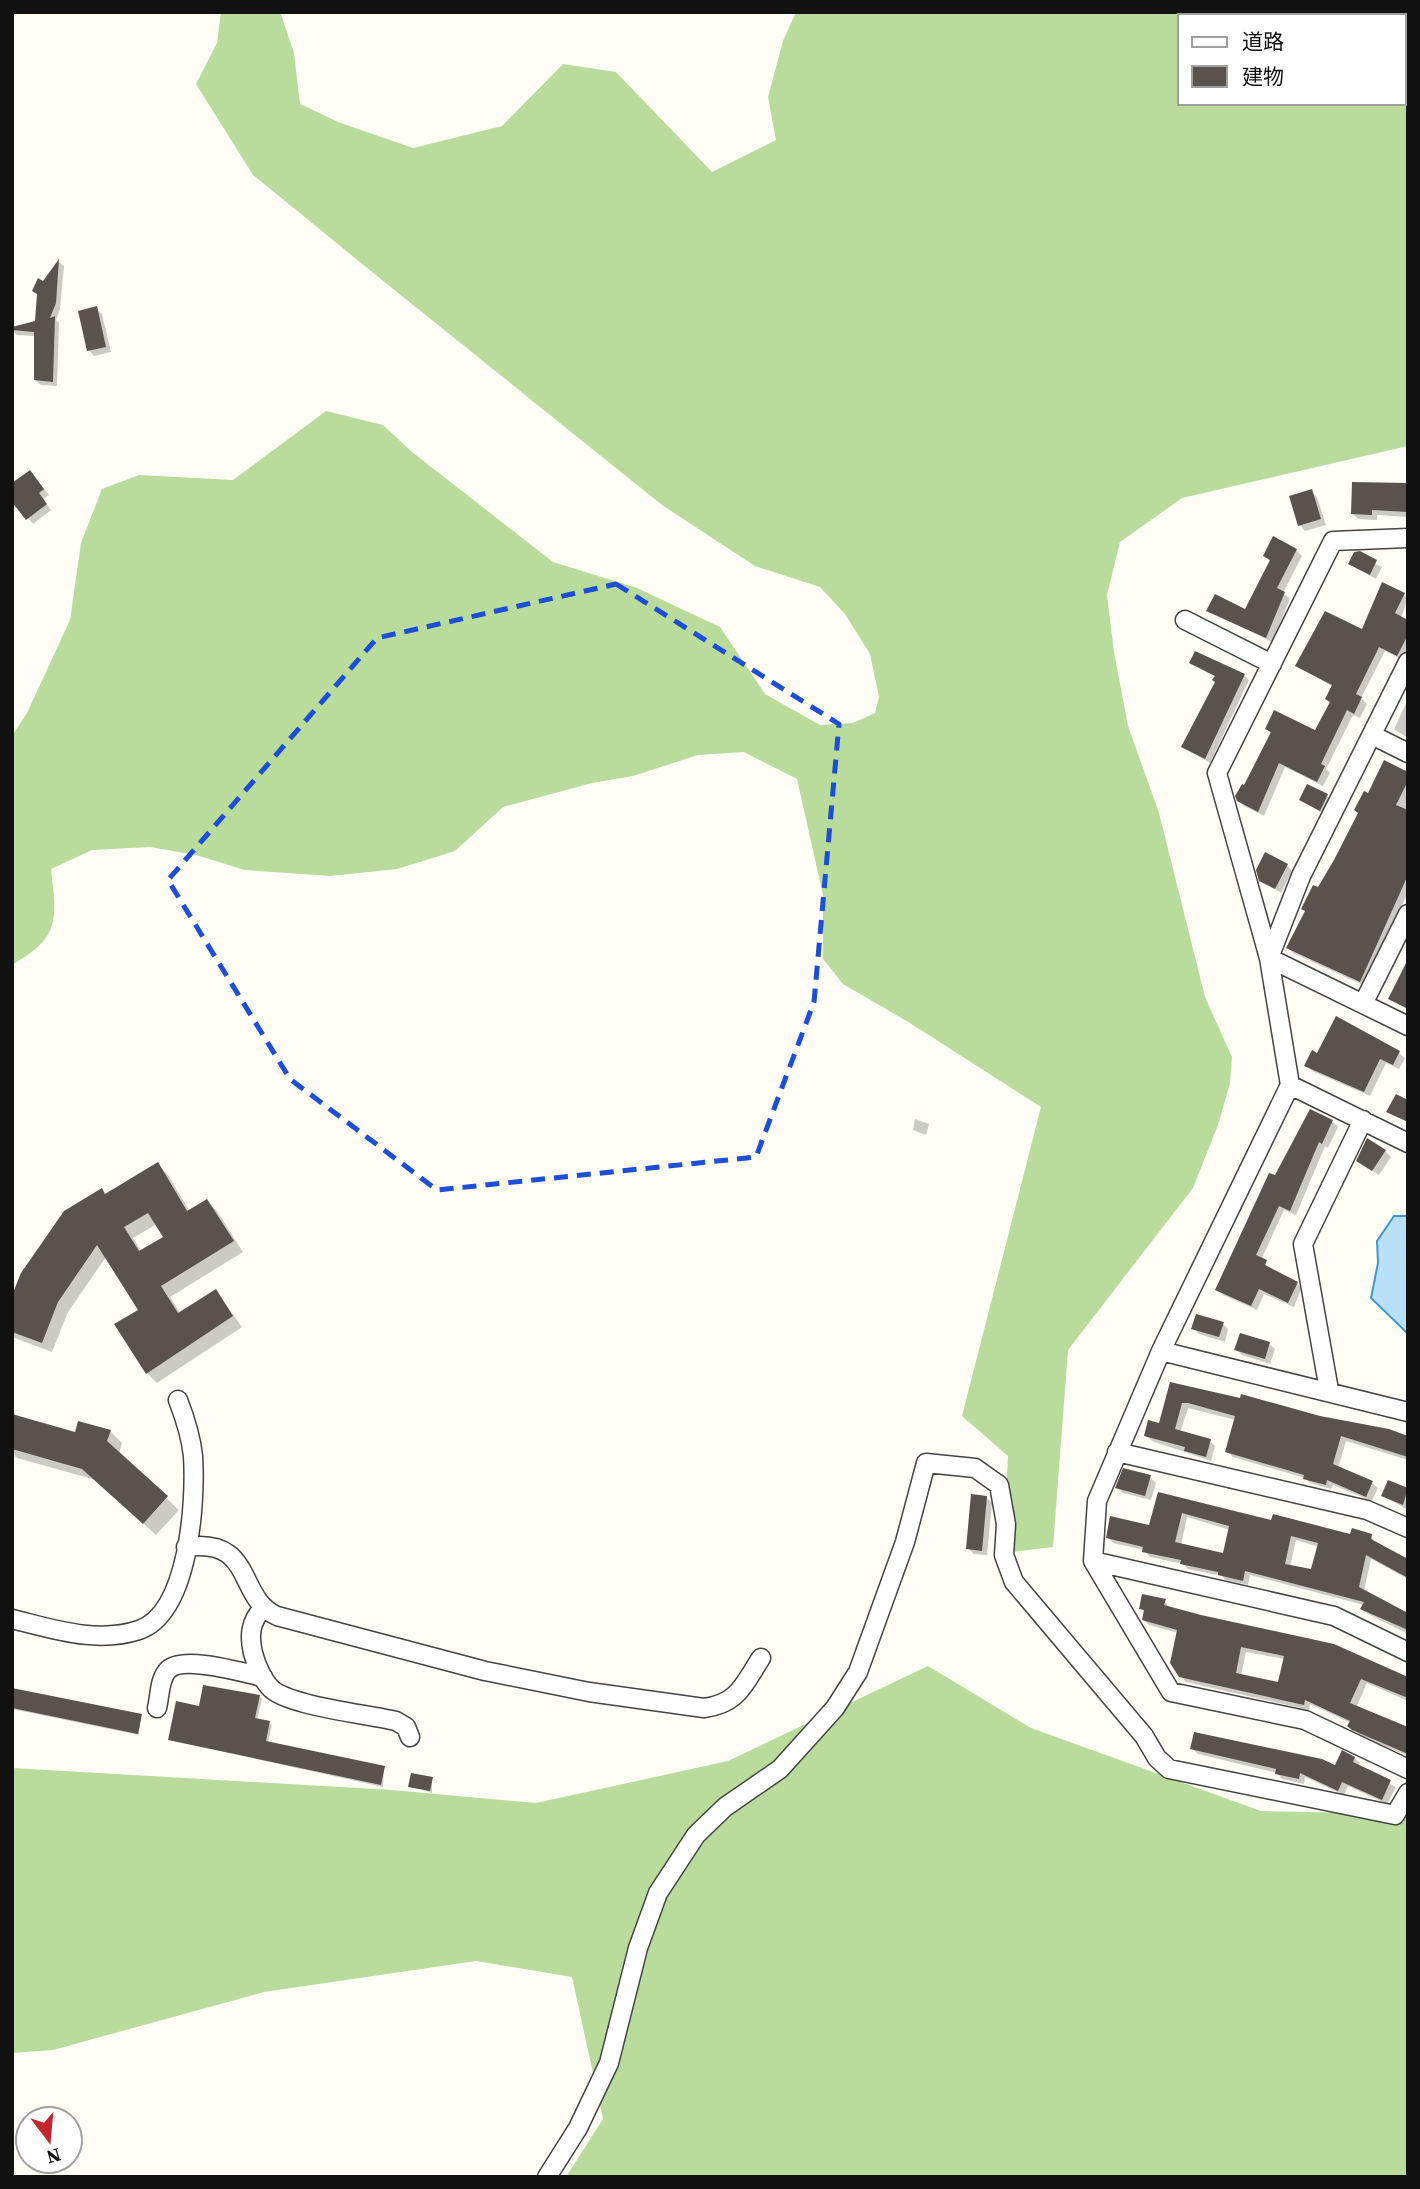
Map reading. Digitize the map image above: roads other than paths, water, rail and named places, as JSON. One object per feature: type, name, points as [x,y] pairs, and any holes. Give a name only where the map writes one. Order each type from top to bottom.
[{"type":"street","points":[[1408,538],[1333,541],[1217,773],[1269,958],[1290,1085],[1161,1352],[1117,1452],[1097,1501],[1093,1561],[1171,1692],[1306,1720],[1408,1769]]},
{"type":"street","points":[[1185,620],[1272,664]]},
{"type":"street","points":[[1269,958],[1301,876],[1408,663]]},
{"type":"street","points":[[1372,735],[1408,753]]},
{"type":"street","points":[[1363,1004],[1408,914]]},
{"type":"street","points":[[1269,958],[1408,1026]]},
{"type":"street","points":[[1290,1085],[1408,1143]]},
{"type":"street","points":[[1329,1390],[1303,1244],[1363,1120]]},
{"type":"street","points":[[1161,1352],[1329,1390],[1408,1412]]},
{"type":"street","points":[[12,1619],[97,1636],[141,1629],[159,1619],[174,1597],[192,1507],[193,1457],[189,1432],[178,1399]]},
{"type":"street","points":[[1117,1452],[1367,1510],[1408,1528]]},
{"type":"street","points":[[547,2177],[578,2128],[609,2063],[638,1948],[659,1893],[696,1835],[725,1807],[780,1769],[835,1708],[858,1672],[905,1542],[926,1463],[975,1468],[999,1485],[1006,1524],[1004,1555],[1014,1581],[1144,1736],[1157,1758],[1169,1769],[1395,1815],[1408,1793]]},
{"type":"street","points":[[186,1547],[212,1546],[226,1553],[244,1570],[263,1608],[277,1616],[485,1671],[589,1692],[704,1708],[731,1701],[761,1658]]},
{"type":"street","points":[[1093,1561],[1334,1616],[1408,1651]]},
{"type":"street","points":[[263,1608],[249,1638],[264,1677],[273,1690],[294,1699],[396,1721],[406,1727],[410,1737]]},
{"type":"street","points":[[157,1708],[166,1672],[183,1664],[264,1677]]},
{"type":"water","points":[[1394,1216],[1408,1216],[1408,1334],[1371,1298],[1378,1263],[1377,1241]]}]
